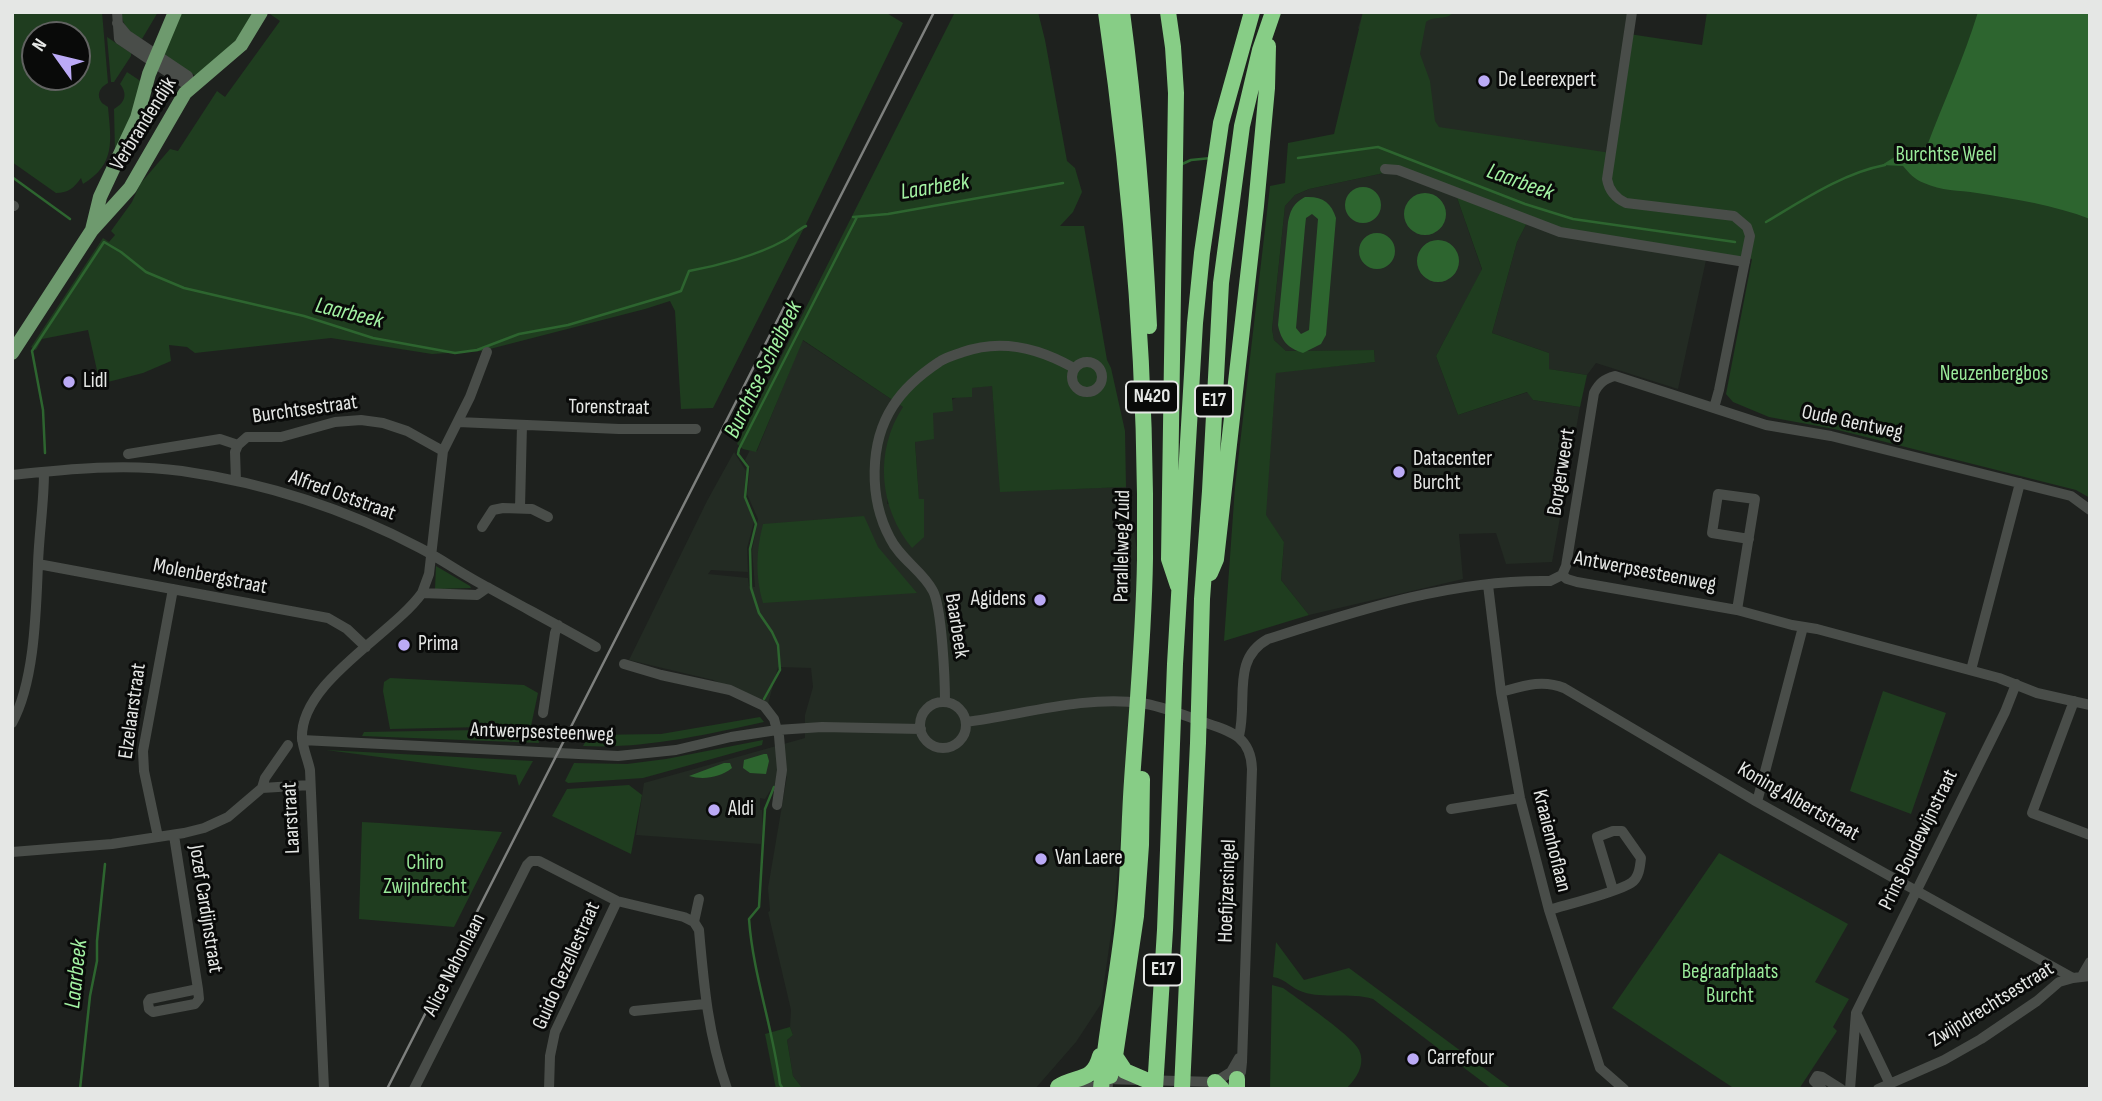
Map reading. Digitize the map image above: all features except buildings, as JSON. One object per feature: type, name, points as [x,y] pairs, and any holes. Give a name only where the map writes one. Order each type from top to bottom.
[{"type":"highway","name":"Parallelweg Zuid","points":[[1105,12],[1132,161]]},
{"type":"highway","name":"Parallelweg Zuid","points":[[1103,1083],[1125,906],[1154,492],[1152,380],[1132,161],[1127,48],[1122,12]]},
{"type":"highway","points":[[1127,48],[1131,12]]},
{"type":"highway","points":[[1168,12],[1176,93],[1169,559],[1181,595]]},
{"type":"highway","name":"E17","points":[[1151,1084],[1156,1055],[1166,930],[1175,664],[1195,323],[1221,123],[1252,12]]},
{"type":"highway","points":[[1202,599],[1216,559],[1256,206],[1267,88],[1266,12]]},
{"type":"highway","name":"E17","points":[[1182,1089],[1202,599],[1221,283],[1242,126],[1260,50],[1273,12]]},
{"type":"highway","name":"Parallelweg Zuid","points":[[1103,1083],[1115,1056],[1131,957],[1139,877],[1140,714]]},
{"type":"highway","points":[[1056,1088],[1093,1071],[1107,1037]]},
{"type":"highway","points":[[1115,1056],[1125,1072],[1151,1084]]},
{"type":"main road","name":"Verbrandendijk","points":[[92,230],[100,197],[137,118],[156,54],[175,12]]},
{"type":"main road","name":"Verbrandendijk","points":[[12,353],[92,230],[130,188],[170,115],[190,87],[241,45],[261,12]]},
{"type":"street","points":[[1632,12],[1607,179],[1608,188],[1626,203],[1734,216],[1746,226],[1749,236],[1714,408]]},
{"type":"street","points":[[117,18],[118,39],[156,54]]},
{"type":"street","points":[[117,18],[127,35],[156,54],[190,87]]},
{"type":"street","points":[[1385,169],[1398,170],[1560,232],[1745,262]]},
{"type":"street","name":"Baarbeek","points":[[945,702],[937,601],[927,582],[890,539],[879,506],[874,472],[879,438],[893,406],[914,379],[943,359],[975,347],[1010,345],[1044,352],[1074,368]]},
{"type":"street","points":[[487,352],[443,451],[429,574],[422,593],[477,595],[487,588]]},
{"type":"street","name":"Oude Gentweg","points":[[1605,379],[1615,376],[1766,425],[1831,436],[2071,496],[2090,510]]},
{"type":"street","name":"Borgerweert","points":[[1562,575],[1566,566],[1594,393],[1605,379]]},
{"type":"street","name":"Burchtsestraat","points":[[128,454],[220,439],[238,445],[247,437],[281,437],[348,420],[383,423],[423,438],[443,451]]},
{"type":"street","name":"Torenstraat","points":[[458,422],[619,429],[695,429]]},
{"type":"street","points":[[520,508],[522,425]]},
{"type":"street","points":[[236,481],[235,452],[238,445]]},
{"type":"street","name":"Alfred Oststraat","points":[[44,472],[104,467],[181,471],[236,481],[339,512],[392,534],[431,555]]},
{"type":"street","points":[[12,475],[44,472],[31,656],[23,692],[12,723]]},
{"type":"street","points":[[1970,670],[2020,483]]},
{"type":"street","points":[[1737,610],[1749,540],[1755,499],[1718,494],[1713,533],[1749,540]]},
{"type":"street","points":[[482,527],[493,510],[503,508],[532,509],[548,517]]},
{"type":"street","points":[[431,555],[596,647]]},
{"type":"street","name":"Molenbergstraat","points":[[38,564],[328,618],[347,629],[366,646]]},
{"type":"street","name":"Antwerpsesteenweg","points":[[1239,736],[1246,659],[1256,645],[1268,639],[1421,594],[1488,585],[1550,581],[1562,575],[1577,582],[1737,610],[1970,670],[2037,693],[2090,705]]},
{"type":"street","name":"Kraaienhoflaan","points":[[1488,585],[1501,692],[1520,798],[1549,910],[1600,1069],[1624,1089]]},
{"type":"street","name":"Elzelaarstraat","points":[[158,837],[144,771],[143,751],[173,589]]},
{"type":"street","name":"Laarstraat","points":[[324,1089],[310,785],[308,760],[302,740],[309,708],[325,686],[422,593]]},
{"type":"street","points":[[543,713],[558,625]]},
{"type":"street","points":[[1757,802],[1803,627]]},
{"type":"street","points":[[624,664],[730,690],[764,706],[774,719],[778,733],[782,770],[777,805]]},
{"type":"street","name":"Koning Albertstraat","points":[[1501,692],[1535,683],[1551,682],[1564,688],[1757,802],[1916,891],[2081,976]]},
{"type":"street","name":"Prins Boudewijnstraat","points":[[1850,1089],[1856,1013],[2005,712],[2016,684]]},
{"type":"street","points":[[2074,701],[2032,813],[2090,835]]},
{"type":"street","points":[[945,702],[960,709],[966,722],[966,730],[961,740],[944,748],[931,744],[921,729],[922,717],[927,709],[936,703],[945,702]]},
{"type":"street","points":[[966,722],[1076,705],[1129,702],[1154,705],[1239,736]]},
{"type":"street","points":[[1228,731],[1243,708]]},
{"type":"street","name":"Antwerpsesteenweg","points":[[302,740],[574,755],[646,754],[822,727],[921,729]]},
{"type":"street","name":"Hoefijzersingel","points":[[1227,1085],[1241,1072],[1252,769],[1250,752],[1239,736]]},
{"type":"street","points":[[12,852],[112,844],[174,835],[218,822],[238,810],[262,788],[265,778],[288,745]]},
{"type":"street","points":[[262,788],[310,785]]},
{"type":"street","points":[[1451,809],[1520,798]]},
{"type":"street","points":[[1549,910],[1613,890],[1632,883],[1638,873],[1641,858],[1622,831],[1613,831],[1597,837],[1613,890]]},
{"type":"street","name":"Jozef Cardijnstraat","points":[[174,835],[198,989]]},
{"type":"street","name":"Alice Nahonlaan","points":[[414,1089],[531,861],[539,861],[617,901]]},
{"type":"street","points":[[694,922],[699,899]]},
{"type":"street","points":[[617,901],[684,917],[694,922],[699,930],[705,1004],[717,1060],[727,1089]]},
{"type":"street","name":"Guido Gezellestraat","points":[[549,1089],[550,1056],[555,1032],[617,901]]},
{"type":"street","points":[[2081,976],[2090,962]]},
{"type":"street","name":"Zwijndrechtsestraat","points":[[1878,1089],[1944,1060],[1981,1039],[2059,982],[2081,976]]},
{"type":"street","points":[[634,1012],[705,1004]]},
{"type":"street","points":[[1856,1013],[1890,1084]]},
{"type":"street","points":[[1056,1088],[1103,1083],[1227,1085],[1242,1051]]},
{"type":"street","points":[[1822,1089],[1814,1081],[1817,1076],[1840,1089]]},
{"type":"street","points":[[1076,1089],[1103,1083],[1190,1089]]},
{"type":"shaded area","name":"De Leerexpert","points":[[1363,12],[1632,12],[1607,179],[1463,159],[1358,28]]},
{"type":"shaded area","points":[[1978,12],[2090,12],[2090,219],[2034,203],[1937,188],[1917,180],[1903,166],[1882,165],[1896,156],[1927,146]]},
{"type":"shaded area","points":[[1398,170],[1455,192],[1482,270],[1436,356],[1458,415],[1528,392],[1533,400],[1580,407],[1552,562],[1506,564],[1496,533],[1459,534],[1463,579],[1309,615],[1281,580],[1284,542],[1265,515],[1276,372],[1375,362],[1374,350],[1286,351],[1274,340],[1272,329],[1285,206],[1295,195],[1309,189]]},
{"type":"shaded area","points":[[1363,187],[1376,192],[1381,205],[1376,218],[1363,223],[1350,218],[1345,205],[1350,192]]},
{"type":"shaded area","points":[[1425,193],[1440,199],[1446,214],[1440,229],[1425,235],[1410,229],[1404,214],[1410,199]]},
{"type":"shaded area","points":[[1305,197],[1321,199],[1328,204],[1336,218],[1326,335],[1321,344],[1303,353],[1286,343],[1278,325],[1288,222],[1293,207]],"holes":[[[1312,214],[1318,219],[1309,330],[1301,334],[1296,328],[1306,218]]]},
{"type":"shaded area","points":[[1530,217],[1708,251],[1678,389],[1596,363],[1587,375],[1548,369],[1549,353],[1492,333],[1517,242]]},
{"type":"shaded area","points":[[1377,233],[1390,238],[1395,251],[1390,264],[1377,269],[1364,264],[1359,251],[1364,238]]},
{"type":"shaded area","points":[[1438,240],[1453,246],[1459,261],[1453,276],[1438,282],[1423,276],[1417,261],[1423,246]]},
{"type":"shaded area","points":[[802,340],[903,407],[887,504],[923,500],[919,500],[915,442],[932,412],[972,388],[992,385],[1001,491],[1126,487],[1139,561],[1134,678],[1114,913],[1101,1004],[1076,1042],[1035,1089],[803,1089],[793,1076],[787,1040],[793,1035],[790,1027],[791,1010],[768,912],[768,888],[787,776],[765,799],[760,798],[763,827],[761,844],[636,835],[644,783],[805,738],[805,715],[813,687],[811,668],[778,667],[768,704],[713,680],[629,660],[734,452],[746,471],[744,495],[754,522],[747,548],[748,572],[711,570],[708,574],[748,578],[749,586],[755,587],[752,550],[758,519],[747,494],[750,468],[745,460],[750,450],[757,451]]},
{"type":"shaded area","points":[[767,754],[769,761],[766,774],[750,773],[743,768],[744,760]]},
{"type":"shaded area","points":[[730,763],[732,768],[722,774],[705,778],[689,776]]},
{"type":"green space","points":[[12,12],[102,12],[108,83],[102,87],[99,94],[102,103],[108,107],[109,151],[94,176],[83,184],[81,178],[70,189],[56,193],[12,162]]},
{"type":"green space","points":[[121,12],[158,12],[142,39],[127,28]]},
{"type":"green space","points":[[178,12],[258,12],[252,26],[196,76],[165,57],[163,50]]},
{"type":"green space","points":[[885,12],[903,23],[713,408],[681,409],[675,311],[670,301],[482,351],[432,354],[331,338],[195,353],[187,347],[169,345],[171,361],[143,373],[100,384],[88,330],[42,339],[36,350],[31,347],[103,238],[109,242],[115,235],[111,231],[132,202],[140,184],[170,149],[178,151],[217,91],[225,97],[280,21],[270,14]]},
{"type":"green space","points":[[955,12],[1038,12],[1067,161],[1075,168],[1082,192],[1073,212],[1060,226],[1084,226],[1107,360],[1125,431],[1126,487],[1000,492],[992,386],[972,388],[972,397],[952,398],[953,411],[933,413],[934,439],[915,442],[919,499],[924,499],[924,537],[912,548],[893,515],[884,479],[888,442],[903,407],[803,340],[756,452],[743,449],[737,444]]},
{"type":"green space","points":[[1363,12],[1454,12],[1426,22],[1420,54],[1430,81],[1435,121],[1439,127],[1611,153],[1629,34],[1702,45],[1707,12],[2090,12],[2090,498],[2076,490],[1834,429],[1769,417],[1733,402],[1726,394],[1752,259],[1562,229],[1530,217],[1517,242],[1492,333],[1549,353],[1549,369],[1587,375],[1580,407],[1533,400],[1527,392],[1458,415],[1436,356],[1482,269],[1455,192],[1398,170],[1309,189],[1295,195],[1285,206],[1272,329],[1274,340],[1286,351],[1374,350],[1375,362],[1276,373],[1266,515],[1284,542],[1281,580],[1309,615],[1224,641],[1235,487],[1270,186],[1285,183],[1288,143],[1334,134]]},
{"type":"green space","points":[[107,37],[131,53],[114,82],[111,82]]},
{"type":"green space","points":[[127,72],[142,82],[137,108],[115,152],[114,109],[124,98],[120,84]]},
{"type":"green space","points":[[864,516],[878,547],[917,593],[763,603],[757,564],[763,524]]},
{"type":"green space","points":[[436,566],[470,586],[471,588],[435,589]]},
{"type":"green space","points":[[390,678],[524,685],[538,693],[531,726],[390,729],[383,691],[384,682]]},
{"type":"green space","points":[[1883,691],[1946,713],[1911,814],[1850,791]]},
{"type":"green space","points":[[760,717],[764,722],[674,740],[583,746],[589,735],[661,734]]},
{"type":"green space","points":[[537,729],[539,743],[362,736],[364,732]]},
{"type":"green space","points":[[763,740],[762,745],[643,778],[568,783],[565,781],[574,763],[627,764]]},
{"type":"green space","points":[[326,750],[533,761],[519,786],[516,775]]},
{"type":"green space","points":[[629,785],[642,795],[631,854],[552,816],[567,789]]},
{"type":"green space","name":"Chiro Zwijndrecht","points":[[362,822],[502,832],[454,927],[359,919]]},
{"type":"green space","name":"Begraafplaats Burcht","points":[[1719,853],[1848,924],[1815,982],[1849,999],[1833,1027],[1837,1031],[1799,1089],[1735,1089],[1612,1008]]},
{"type":"green space","points":[[1276,942],[1304,980],[1349,968],[1512,1089],[1492,1089],[1373,999],[1311,994],[1299,991],[1273,977]]},
{"type":"green space","points":[[1272,985],[1283,988],[1355,1044],[1361,1056],[1361,1066],[1346,1089],[1270,1089]]},
{"type":"green space","points":[[790,1027],[793,1035],[787,1040],[793,1076],[803,1089],[776,1089],[765,1034]]},
{"type":"waterway","name":"Laarbeek","points":[[1298,158],[1378,147],[1525,204],[1573,219],[1735,242]]},
{"type":"waterway","points":[[1180,165],[1191,160],[1211,158]]},
{"type":"waterway","name":"Laarbeek","points":[[1766,222],[1839,181],[1885,165]]},
{"type":"waterway","points":[[12,177],[70,219]]},
{"type":"waterway","name":"Laarbeek","points":[[853,217],[888,214],[1063,183]]},
{"type":"waterway","name":"Burchtse Scheibeek","points":[[764,699],[780,670],[778,645],[759,613],[751,588],[750,549],[756,524],[745,497],[748,467],[738,454],[857,217]]},
{"type":"waterway","name":"Laarbeek","points":[[45,453],[43,410],[32,351],[104,242],[146,272],[184,288],[304,316],[373,338],[455,353],[477,350],[519,334],[568,325],[681,291],[689,271],[762,251],[806,226]]},
{"type":"waterway","name":"Burchtse Scheibeek","points":[[774,787],[765,809],[759,907],[749,919],[755,961],[783,1089]]},
{"type":"waterway","name":"Laarbeek","points":[[80,1089],[90,996],[97,961],[105,864]]},
{"type":"railway","points":[[387,1089],[934,12]]},
{"type":"place","name":"De Leerexpert","points":[[1484,81]]},
{"type":"place","name":"Lidl","points":[[69,382]]},
{"type":"place","name":"Datacenter Burcht","points":[[1399,472]]},
{"type":"place","name":"Agidens","points":[[1040,600]]},
{"type":"place","name":"Prima","points":[[404,645]]},
{"type":"place","name":"Aldi","points":[[714,810]]},
{"type":"place","name":"Van Laere","points":[[1041,859]]},
{"type":"place","name":"Carrefour","points":[[1413,1059]]},
{"type":"park label","name":"Burchtse Weel","points":[[1946,156]]},
{"type":"park label","name":"Neuzenbergbos","points":[[1994,375]]}]
